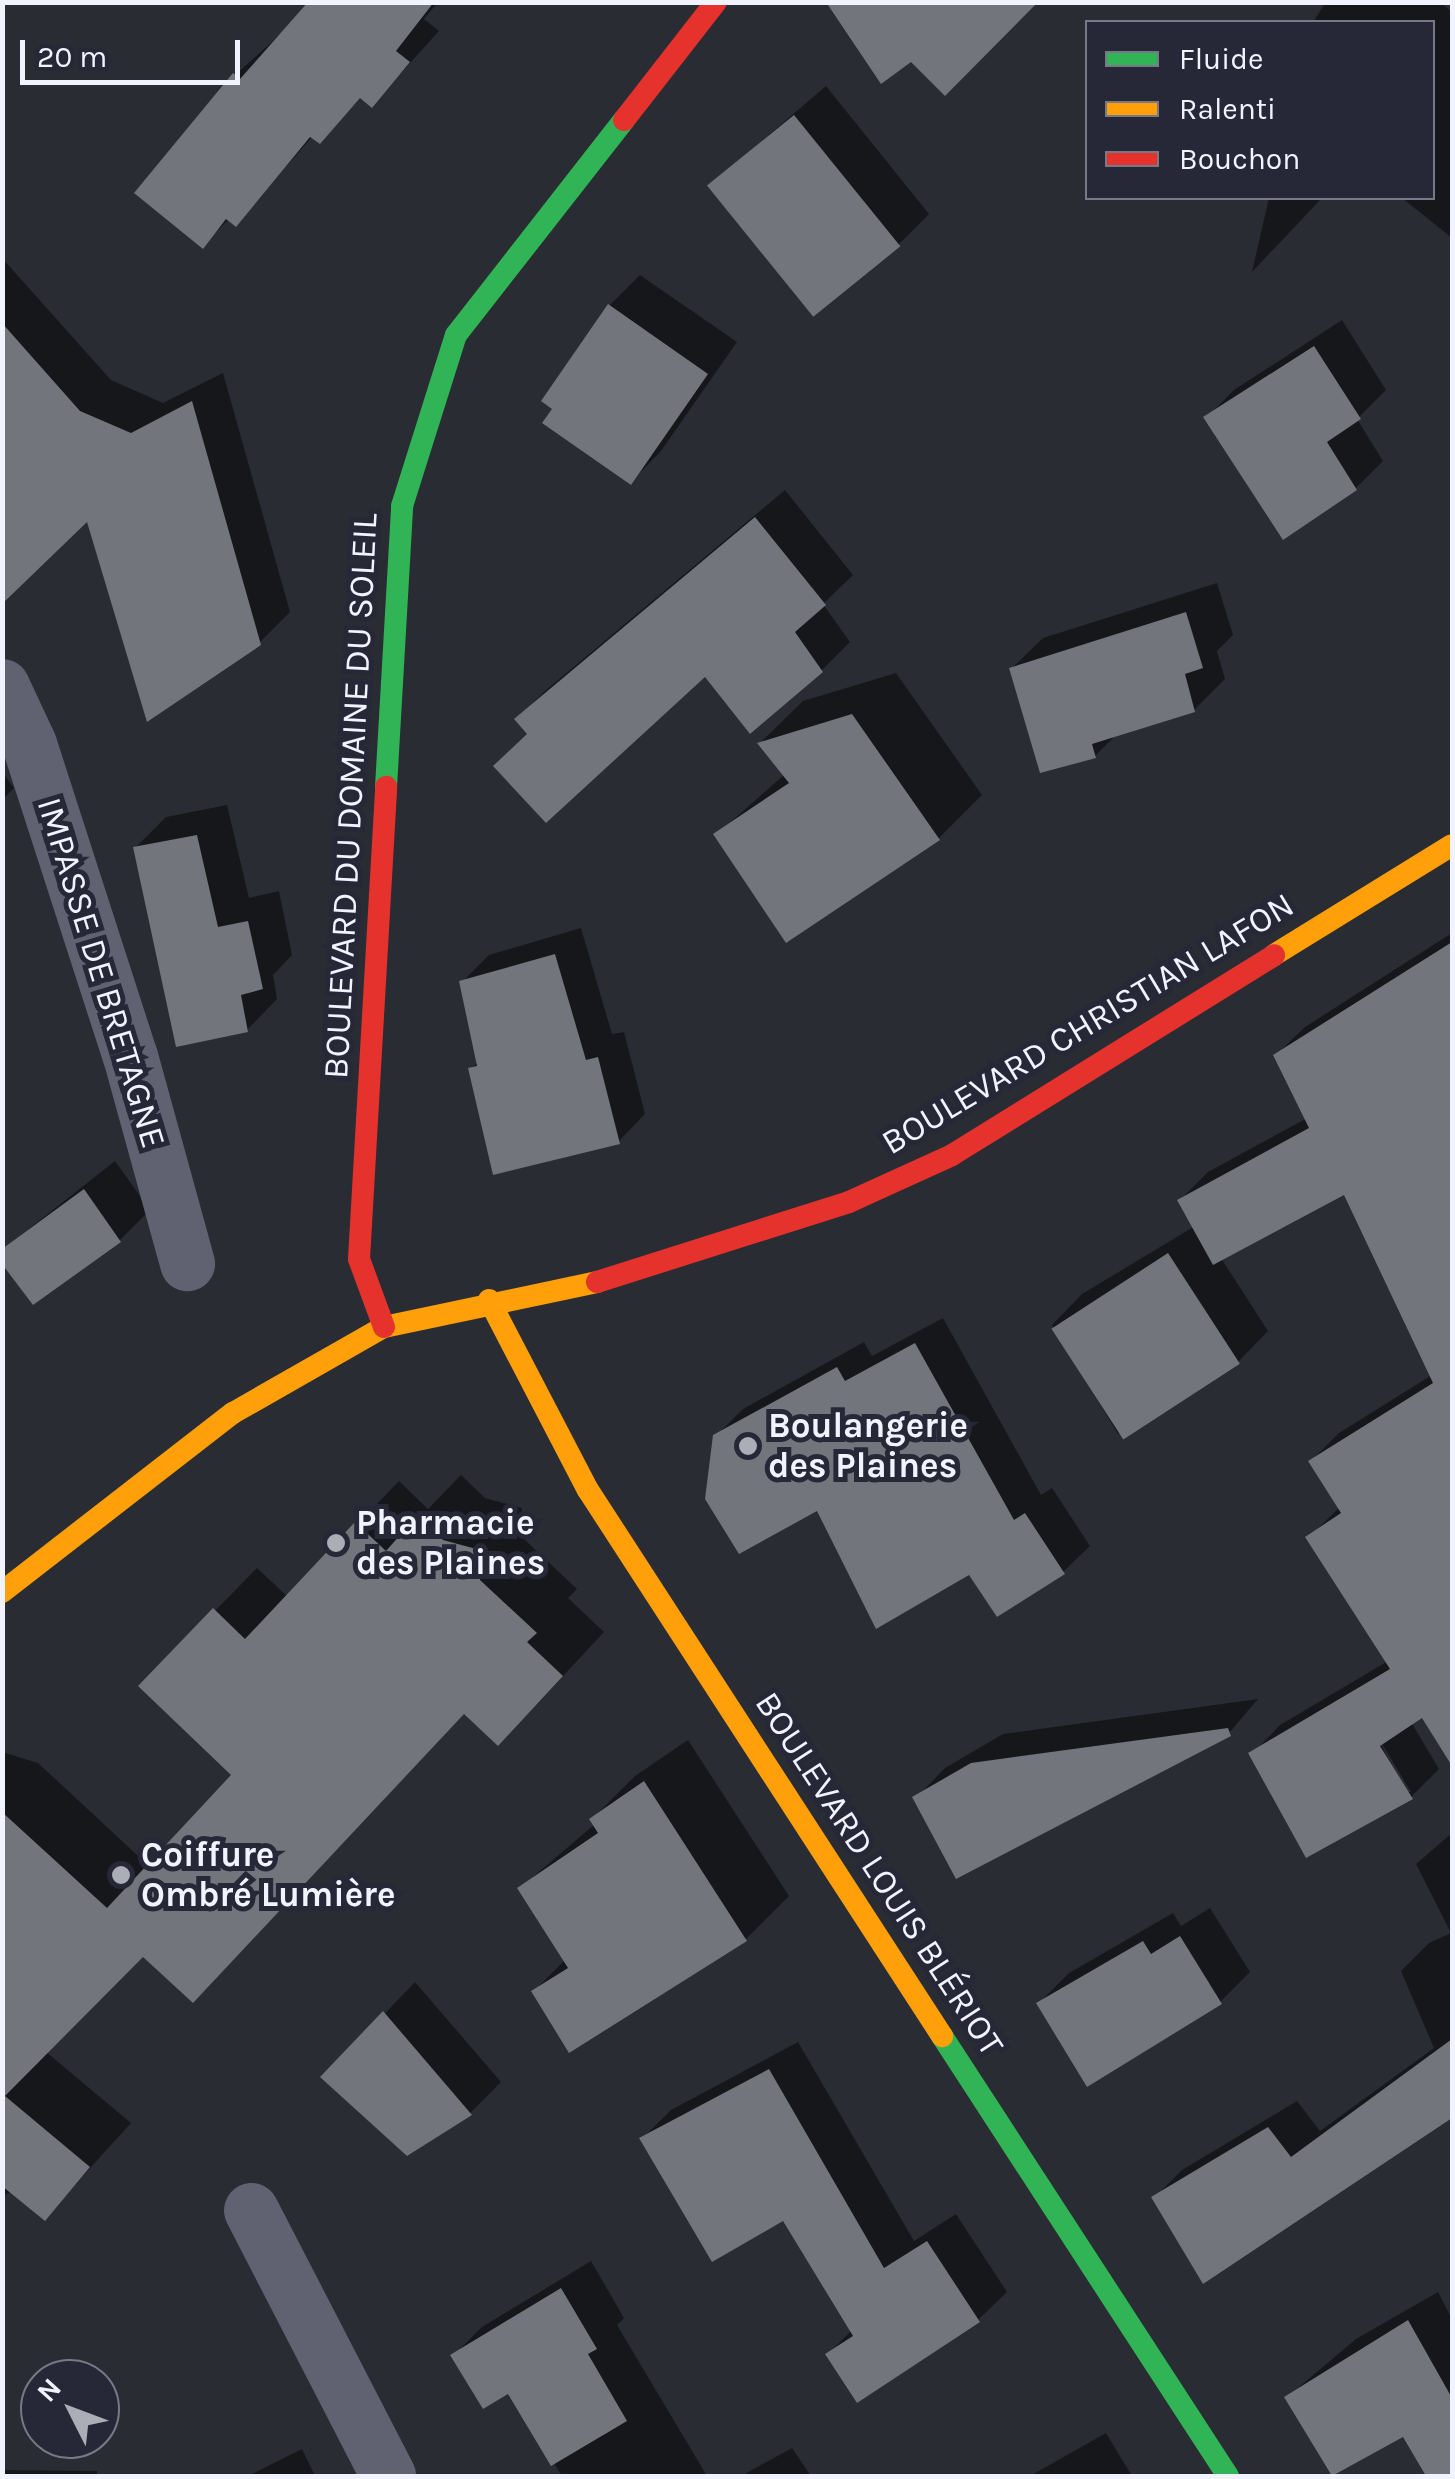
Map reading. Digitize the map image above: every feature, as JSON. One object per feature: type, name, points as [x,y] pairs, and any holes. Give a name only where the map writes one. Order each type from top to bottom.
[{"type":"street","name":"BOULEVARD DU DOMAINE DU SOLEIL","points":[[384,1327],[359,1259],[402,506],[456,335],[716,2]]},
{"type":"street","name":"IMPASSE DE BRETAGNE","points":[[2,686],[29,744],[130,1056],[187,1264]]},
{"type":"street","name":"BOULEVARD CHRISTIAN LAFON","points":[[2,1592],[233,1413],[384,1327],[489,1300],[601,1281],[849,1202],[952,1155],[1452,845]]},
{"type":"street","name":"BOULEVARD LOUIS BLÉRIOT","points":[[489,1300],[588,1490],[1228,2476]]},
{"type":"street","points":[[251,2210],[388,2476]]},
{"type":"building","points":[[308,2],[434,2],[396,51],[410,62],[372,108],[360,98],[320,144],[310,137],[236,227],[226,219],[203,249],[134,193],[233,73],[240,79]]},
{"type":"building","points":[[826,2],[1038,2],[945,96],[911,62],[881,84]]},
{"type":"building","points":[[794,115],[900,246],[813,317],[707,185]]},
{"type":"building","points":[[608,304],[708,374],[631,485],[542,423],[552,409],[541,401]]},
{"type":"building","points":[[2,323],[80,411],[131,433],[192,401],[261,645],[147,722],[87,522],[2,604]]},
{"type":"building","points":[[1314,346],[1361,419],[1327,442],[1357,490],[1283,540],[1203,417]]},
{"type":"building","points":[[755,517],[826,605],[795,632],[823,672],[750,734],[705,677],[546,823],[493,766],[527,734],[514,719]]},
{"type":"building","points":[[1186,612],[1203,668],[1185,674],[1195,712],[1092,744],[1096,758],[1040,773],[1009,668]]},
{"type":"building","points":[[852,714],[940,840],[786,943],[713,834],[789,783],[757,743]]},
{"type":"building","points":[[197,835],[218,927],[248,921],[263,989],[241,995],[248,1032],[176,1047],[133,847]]},
{"type":"building","points":[[1452,942],[1452,1766],[1422,1718],[1380,1746],[1413,1799],[1306,1858],[1248,1753],[1390,1669],[1305,1537],[1341,1513],[1308,1461],[1433,1383],[1344,1195],[1213,1265],[1177,1200],[1309,1128],[1273,1055]]},
{"type":"building","points":[[555,954],[586,1060],[598,1057],[620,1144],[493,1175],[468,1068],[477,1066],[459,981]]},
{"type":"building","points":[[84,1189],[121,1242],[33,1305],[2,1264],[2,1249]]},
{"type":"building","points":[[1168,1253],[1240,1364],[1123,1439],[1051,1329]]},
{"type":"building","points":[[915,1343],[1014,1520],[1025,1513],[1065,1574],[997,1617],[969,1575],[876,1629],[817,1511],[739,1554],[705,1499],[713,1435],[837,1367],[845,1381]]},
{"type":"building","points":[[417,1516],[443,1540],[480,1550],[480,1580],[537,1633],[527,1642],[563,1676],[498,1746],[464,1714],[193,2003],[143,1957],[5,2096],[90,2167],[45,2221],[2,2186],[2,1812],[107,1908],[231,1775],[138,1686],[213,1608],[245,1639],[355,1522],[386,1551]]},
{"type":"building","points":[[1228,1728],[1231,1736],[956,1879],[912,1797],[971,1763]]},
{"type":"building","points":[[644,1781],[747,1941],[569,2053],[531,1991],[568,1968],[517,1888],[598,1833],[589,1819]]},
{"type":"building","points":[[1180,1936],[1222,2004],[1087,2087],[1036,2003],[1143,1941],[1151,1954]]},
{"type":"building","points":[[383,2011],[472,2115],[407,2156],[320,2077]]},
{"type":"building","points":[[1452,2039],[1452,2118],[1203,2284],[1151,2197],[1268,2127],[1291,2157]]},
{"type":"building","points":[[769,2069],[884,2268],[927,2241],[980,2322],[857,2403],[825,2354],[853,2336],[783,2221],[712,2262],[639,2138]]},
{"type":"building","points":[[561,2288],[597,2349],[588,2354],[627,2421],[551,2466],[508,2394],[483,2409],[450,2355]]},
{"type":"building","points":[[1408,2320],[1452,2398],[1452,2476],[1426,2476],[1403,2437],[1332,2476],[1284,2397]]},
{"type":"traffic: fast","points":[[386,787],[402,506],[456,335],[624,120]]},
{"type":"traffic: fast","points":[[942,2036],[1228,2476]]},
{"type":"traffic: slow","points":[[1274,955],[1452,845]]},
{"type":"traffic: slow","points":[[2,1592],[233,1413],[384,1327],[597,1282]]},
{"type":"traffic: slow","points":[[489,1300],[588,1490],[942,2036]]},
{"type":"traffic: jam","points":[[624,120],[716,2]]},
{"type":"traffic: jam","points":[[384,1327],[359,1259],[386,787]]},
{"type":"traffic: jam","points":[[597,1282],[849,1202],[952,1155],[1274,955]]},
{"type":"place","name":"Boulangerie des Plaines","points":[[748,1446]]},
{"type":"place","name":"Pharmacie des Plaines","points":[[336,1543]]},
{"type":"place","name":"Coiffure Ombré Lumière","points":[[121,1875]]}]
